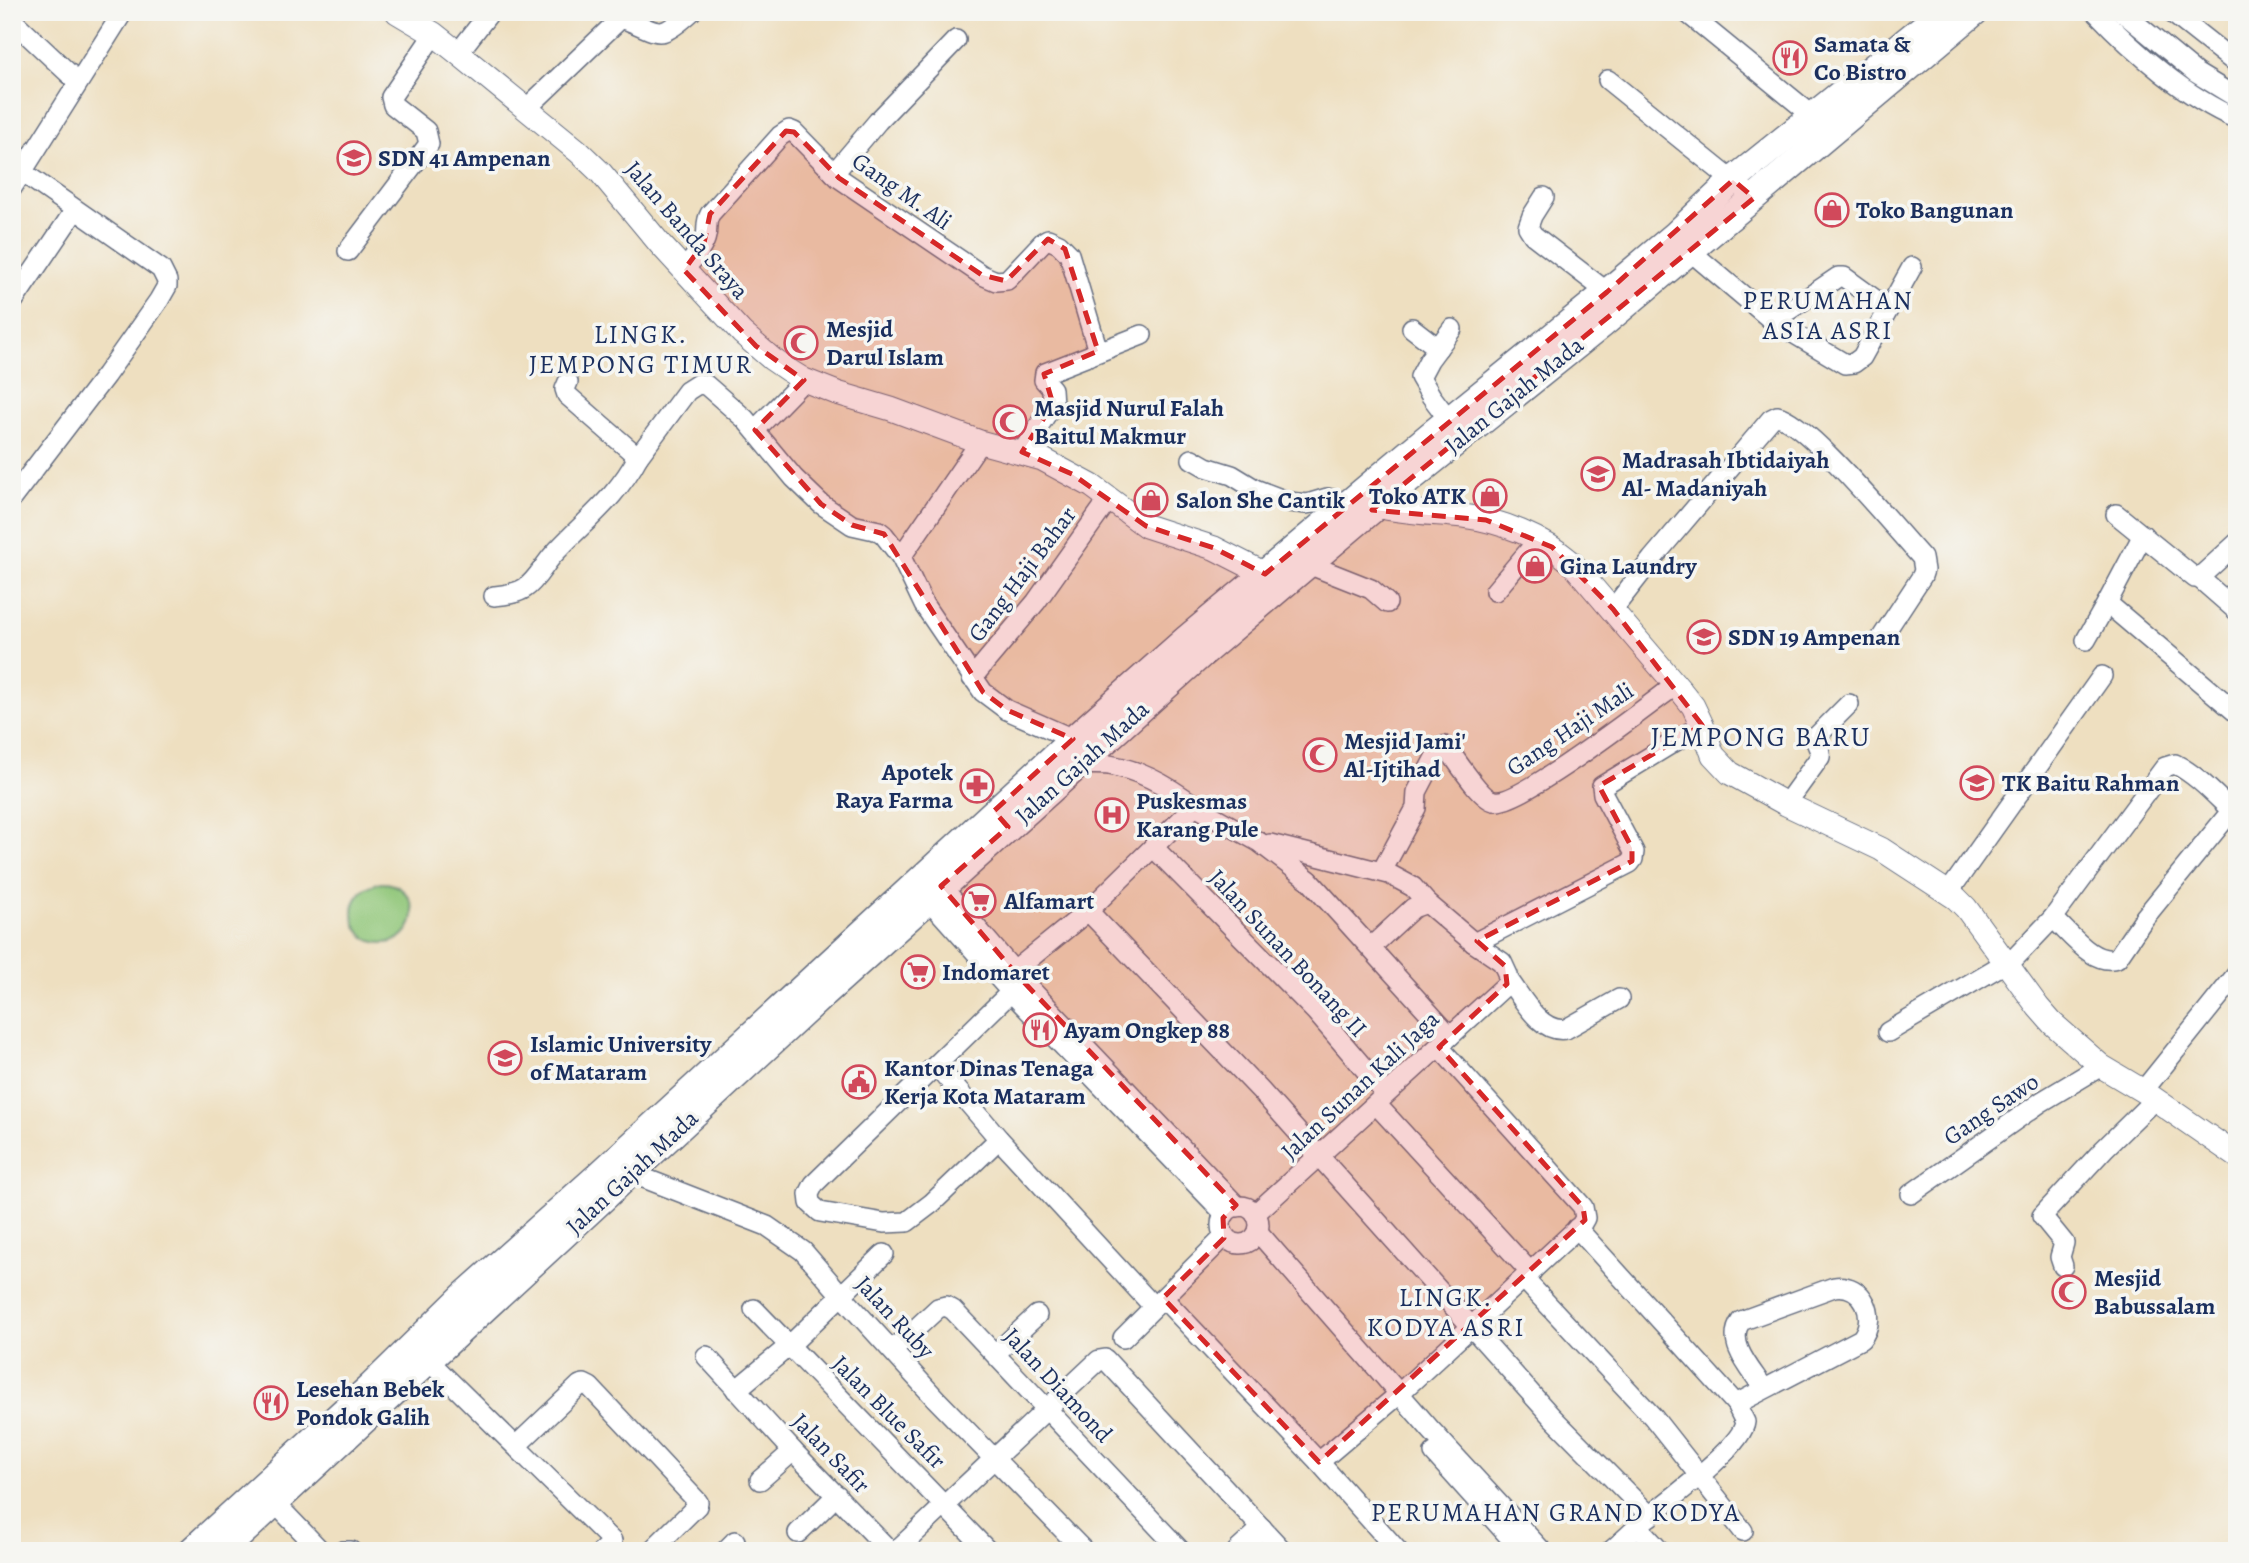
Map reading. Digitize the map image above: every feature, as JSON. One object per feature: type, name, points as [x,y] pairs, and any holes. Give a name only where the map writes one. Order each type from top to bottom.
[{"type":"main road","name":"Jalan Gajah Mada","points":[[191,1551],[378,1393],[429,1361],[632,1173],[851,957],[935,893],[1073,739],[1308,564],[1377,506],[1441,436],[1676,234],[1733,180],[1942,12]]},
{"type":"main road","name":"Jalan Gajah Mada","points":[[223,1551],[275,1503],[378,1393],[464,1295],[851,957],[1001,819],[1081,764],[1265,574],[1349,503],[1690,251],[1975,12]]},
{"type":"street","points":[[12,498],[106,375],[167,286],[161,269],[75,210],[17,180],[123,12]]},
{"type":"street","name":"Jalan Banda Sraya","points":[[397,12],[434,34],[601,173],[684,270],[756,346],[804,380],[980,442],[1042,459],[1072,474],[1146,526],[1214,548],[1265,574]]},
{"type":"street","points":[[458,53],[489,12]]},
{"type":"street","points":[[526,109],[616,21],[665,33],[691,12]]},
{"type":"street","points":[[1686,12],[1813,116]]},
{"type":"street","points":[[2096,12],[2126,43],[2158,69],[2235,105]]},
{"type":"street","points":[[2129,14],[2162,46],[2235,105]]},
{"type":"street","points":[[2162,46],[2177,17],[2237,64]]},
{"type":"street","points":[[12,20],[78,82]]},
{"type":"street","points":[[348,251],[429,144],[426,131],[393,105],[391,99],[393,92],[434,34]]},
{"type":"street","points":[[834,173],[878,121],[956,40]]},
{"type":"street","points":[[1608,80],[1754,198]]},
{"type":"street","name":"Gang M. Ali","points":[[684,270],[704,243],[706,222],[710,214],[786,131],[794,132],[834,173],[937,246],[978,273],[996,281],[1007,279],[1048,239],[1059,244],[1069,254],[1096,343]]},
{"type":"street","points":[[1544,197],[1528,227],[1532,235],[1607,292]]},
{"type":"street","points":[[12,303],[75,210]]},
{"type":"street","points":[[1690,251],[1773,321],[1842,363],[1848,364],[1862,357],[1912,267]]},
{"type":"street","points":[[1773,321],[1838,276],[1844,277],[1888,309]]},
{"type":"street","points":[[1412,328],[1438,348]]},
{"type":"street","points":[[1441,436],[1431,396],[1420,377],[1452,329]]},
{"type":"street","points":[[1022,452],[1054,401],[1053,392],[1044,380],[1044,374],[1096,343],[1142,335]]},
{"type":"street","points":[[755,430],[804,380]]},
{"type":"street","points":[[568,383],[565,389],[568,395],[638,457]]},
{"type":"street","points":[[494,596],[510,594],[527,587],[553,555],[621,486],[638,457],[687,391],[698,383],[706,385],[745,419],[794,478],[821,504],[852,525],[881,532],[901,557],[924,605],[983,692],[998,705],[1073,739]]},
{"type":"street","points":[[1613,609],[1652,559],[1771,419],[1777,416],[1800,429],[1828,455],[1922,558],[1922,576],[1881,637]]},
{"type":"street","points":[[901,557],[980,442]]},
{"type":"street","points":[[1192,459],[1202,466],[1232,475],[1255,489],[1289,502],[1307,504],[1327,498],[1349,503]]},
{"type":"street","name":"Gang Haji Bahar","points":[[972,678],[1037,602],[1109,499]]},
{"type":"street","points":[[1377,506],[1403,512],[1486,520],[1539,539],[1571,562],[1693,706],[1713,755],[1721,764],[1741,781],[1881,849],[1948,893],[1966,908],[2038,1007],[2101,1066],[2237,1156]]},
{"type":"street","points":[[2116,514],[2237,611]]},
{"type":"street","points":[[2086,640],[2143,535]]},
{"type":"street","points":[[1494,591],[1539,539]]},
{"type":"street","points":[[2198,578],[2237,542]]},
{"type":"street","points":[[1308,564],[1371,589],[1387,603]]},
{"type":"street","points":[[2107,603],[2237,713]]},
{"type":"street","points":[[1948,893],[2102,676]]},
{"type":"street","name":"Gang Haji Mali","points":[[1382,871],[1416,808],[1417,792],[1440,748],[1444,746],[1448,749],[1485,797],[1494,801],[1506,800],[1517,796],[1575,758],[1676,685]]},
{"type":"street","points":[[1786,804],[1820,757],[1821,751],[1816,737],[1849,704]]},
{"type":"street","points":[[1474,943],[1630,863],[1634,852],[1603,794],[1602,786],[1702,725]]},
{"type":"street","points":[[1081,764],[1109,765],[1134,772],[1173,790],[1195,806],[1259,842],[1309,880],[1371,947],[1444,1042],[1582,1206],[1585,1218],[1528,1276],[1391,1401],[1319,1462]]},
{"type":"street","points":[[1888,1032],[2008,963],[2053,918],[2165,768],[2175,764],[2182,768],[2234,808],[2145,916],[2117,958],[2105,960],[2095,956],[2053,918]]},
{"type":"street","points":[[999,1139],[907,1223],[884,1223],[820,1212],[813,1208],[809,1200],[814,1184],[937,1066],[1009,981],[1088,911],[1195,806]]},
{"type":"street","points":[[1259,842],[1382,871],[1413,887],[1427,903],[1474,943],[1502,962],[1506,968],[1503,986],[1545,1026],[1560,1030],[1619,999]]},
{"type":"street","name":"Jalan Sunan Bonang II","points":[[1153,847],[1316,1012],[1381,1099],[1528,1276],[1653,1417],[1743,1531]]},
{"type":"street","points":[[935,893],[1009,981],[1245,1221],[1421,1439],[1522,1551]]},
{"type":"street","points":[[1371,947],[1413,908],[1427,903]]},
{"type":"street","points":[[1088,911],[1319,1154],[1644,1521],[1660,1551]]},
{"type":"street","points":[[2063,1266],[2060,1257],[2064,1243],[2042,1216],[2148,1095],[2237,974]]},
{"type":"street","name":"Jalan Sunan Kali Jaga","points":[[1245,1221],[1503,986]]},
{"type":"street","points":[[937,1066],[999,1139],[1319,1462],[1398,1551]]},
{"type":"street","name":"Gang Sawo","points":[[1911,1195],[2041,1102],[2101,1066]]},
{"type":"street","name":"Jalan Ruby","points":[[632,1173],[767,1226],[803,1251],[841,1296],[1084,1551]]},
{"type":"street","points":[[1123,1338],[1225,1237],[1237,1244],[1245,1221]]},
{"type":"street","points":[[1577,1228],[1736,1404],[1746,1424],[1700,1477],[1611,1551]]},
{"type":"street","points":[[736,1390],[789,1346],[884,1254]]},
{"type":"street","points":[[1736,1404],[1861,1339],[1868,1329],[1870,1317],[1858,1291],[1847,1286],[1834,1287],[1741,1321],[1737,1328],[1736,1342],[1764,1389]]},
{"type":"street","name":"Jalan Diamond","points":[[892,1350],[938,1308],[946,1306],[953,1310],[1181,1551]]},
{"type":"street","name":"Jalan Blue Safir","points":[[754,1309],[988,1551]]},
{"type":"street","points":[[995,1354],[1037,1315]]},
{"type":"street","name":"Jalan Safir","points":[[706,1356],[890,1551]]},
{"type":"street","points":[[896,1551],[1099,1360],[1105,1359],[1283,1551]]},
{"type":"street","points":[[429,1361],[517,1445],[611,1547]]},
{"type":"street","points":[[517,1445],[580,1385],[590,1387],[698,1502],[651,1551]]},
{"type":"street","points":[[1391,1401],[1431,1430],[1542,1551]]},
{"type":"street","points":[[760,1480],[793,1451]]},
{"type":"street","points":[[798,1533],[838,1495]]},
{"type":"street","points":[[275,1503],[321,1551]]},
{"type":"street","points":[[1237,1551],[1262,1528]]},
{"type":"street","points":[[342,1551],[351,1551]]},
{"type":"highlighted area","points":[[786,131],[794,132],[839,178],[982,275],[1006,281],[1048,239],[1065,249],[1098,351],[1044,374],[1053,404],[1022,452],[1072,474],[1146,526],[1214,548],[1265,574],[1607,292],[1733,180],[1754,198],[1372,510],[1486,520],[1552,547],[1613,609],[1702,725],[1599,786],[1632,848],[1632,861],[1477,941],[1505,966],[1507,984],[1439,1047],[1583,1207],[1585,1220],[1319,1462],[1163,1298],[1224,1238],[1223,1218],[1236,1205],[1018,976],[941,886],[1008,827],[994,811],[1073,739],[1007,710],[983,692],[884,534],[852,525],[821,504],[755,430],[804,380],[756,346],[684,270],[704,243],[710,214]]},
{"type":"green space","points":[[383,883],[400,888],[408,896],[413,913],[408,930],[400,938],[383,943],[366,938],[358,930],[353,913],[358,896],[366,888]]},
{"type":"place","name":"Samata & Co Bistro","points":[[1790,58]]},
{"type":"place","name":"SDN 41 Ampenan","points":[[354,158]]},
{"type":"place","name":"Toko Bangunan","points":[[1832,210]]},
{"type":"place","name":"Mesjid Darul Islam","points":[[801,343]]},
{"type":"place","name":"Masjid Nurul Falah Baitul Makmur","points":[[1010,422]]},
{"type":"place","name":"Madrasah Ibtidaiyah Al- Madaniyah","points":[[1598,474]]},
{"type":"place","name":"Toko ATK","points":[[1490,496]]},
{"type":"place","name":"Salon She Cantik","points":[[1151,500]]},
{"type":"place","name":"Gina Laundry","points":[[1535,566]]},
{"type":"place","name":"SDN 19 Ampenan","points":[[1704,637]]},
{"type":"place","name":"Mesjid Jami' Al-Ijtihad","points":[[1320,755]]},
{"type":"place","name":"TK Baitu Rahman","points":[[1977,783]]},
{"type":"place","name":"Apotek Raya Farma","points":[[977,786]]},
{"type":"place","name":"Puskesmas Karang Pule","points":[[1112,815]]},
{"type":"place","name":"Alfamart","points":[[979,901]]},
{"type":"place","name":"Indomaret","points":[[918,972]]},
{"type":"place","name":"Ayam Ongkep 88","points":[[1040,1030]]},
{"type":"place","name":"Islamic University of Mataram","points":[[505,1058]]},
{"type":"place","name":"Kantor Dinas Tenaga Kerja Kota Mataram","points":[[859,1082]]},
{"type":"place","name":"Mesjid Babussalam","points":[[2069,1292]]},
{"type":"place","name":"Lesehan Bebek Pondok Galih","points":[[271,1403]]},
{"type":"district","name":"PERUMAHAN ASIA ASRI","points":[[1828,315]]},
{"type":"district","name":"LINGK. JEMPONG TIMUR","points":[[641,349]]},
{"type":"district","name":"JEMPONG BARU","points":[[1761,736]]},
{"type":"district","name":"LINGK. KODYA ASRI","points":[[1446,1312]]},
{"type":"district","name":"PERUMAHAN GRAND KODYA","points":[[1556,1512]]}]
